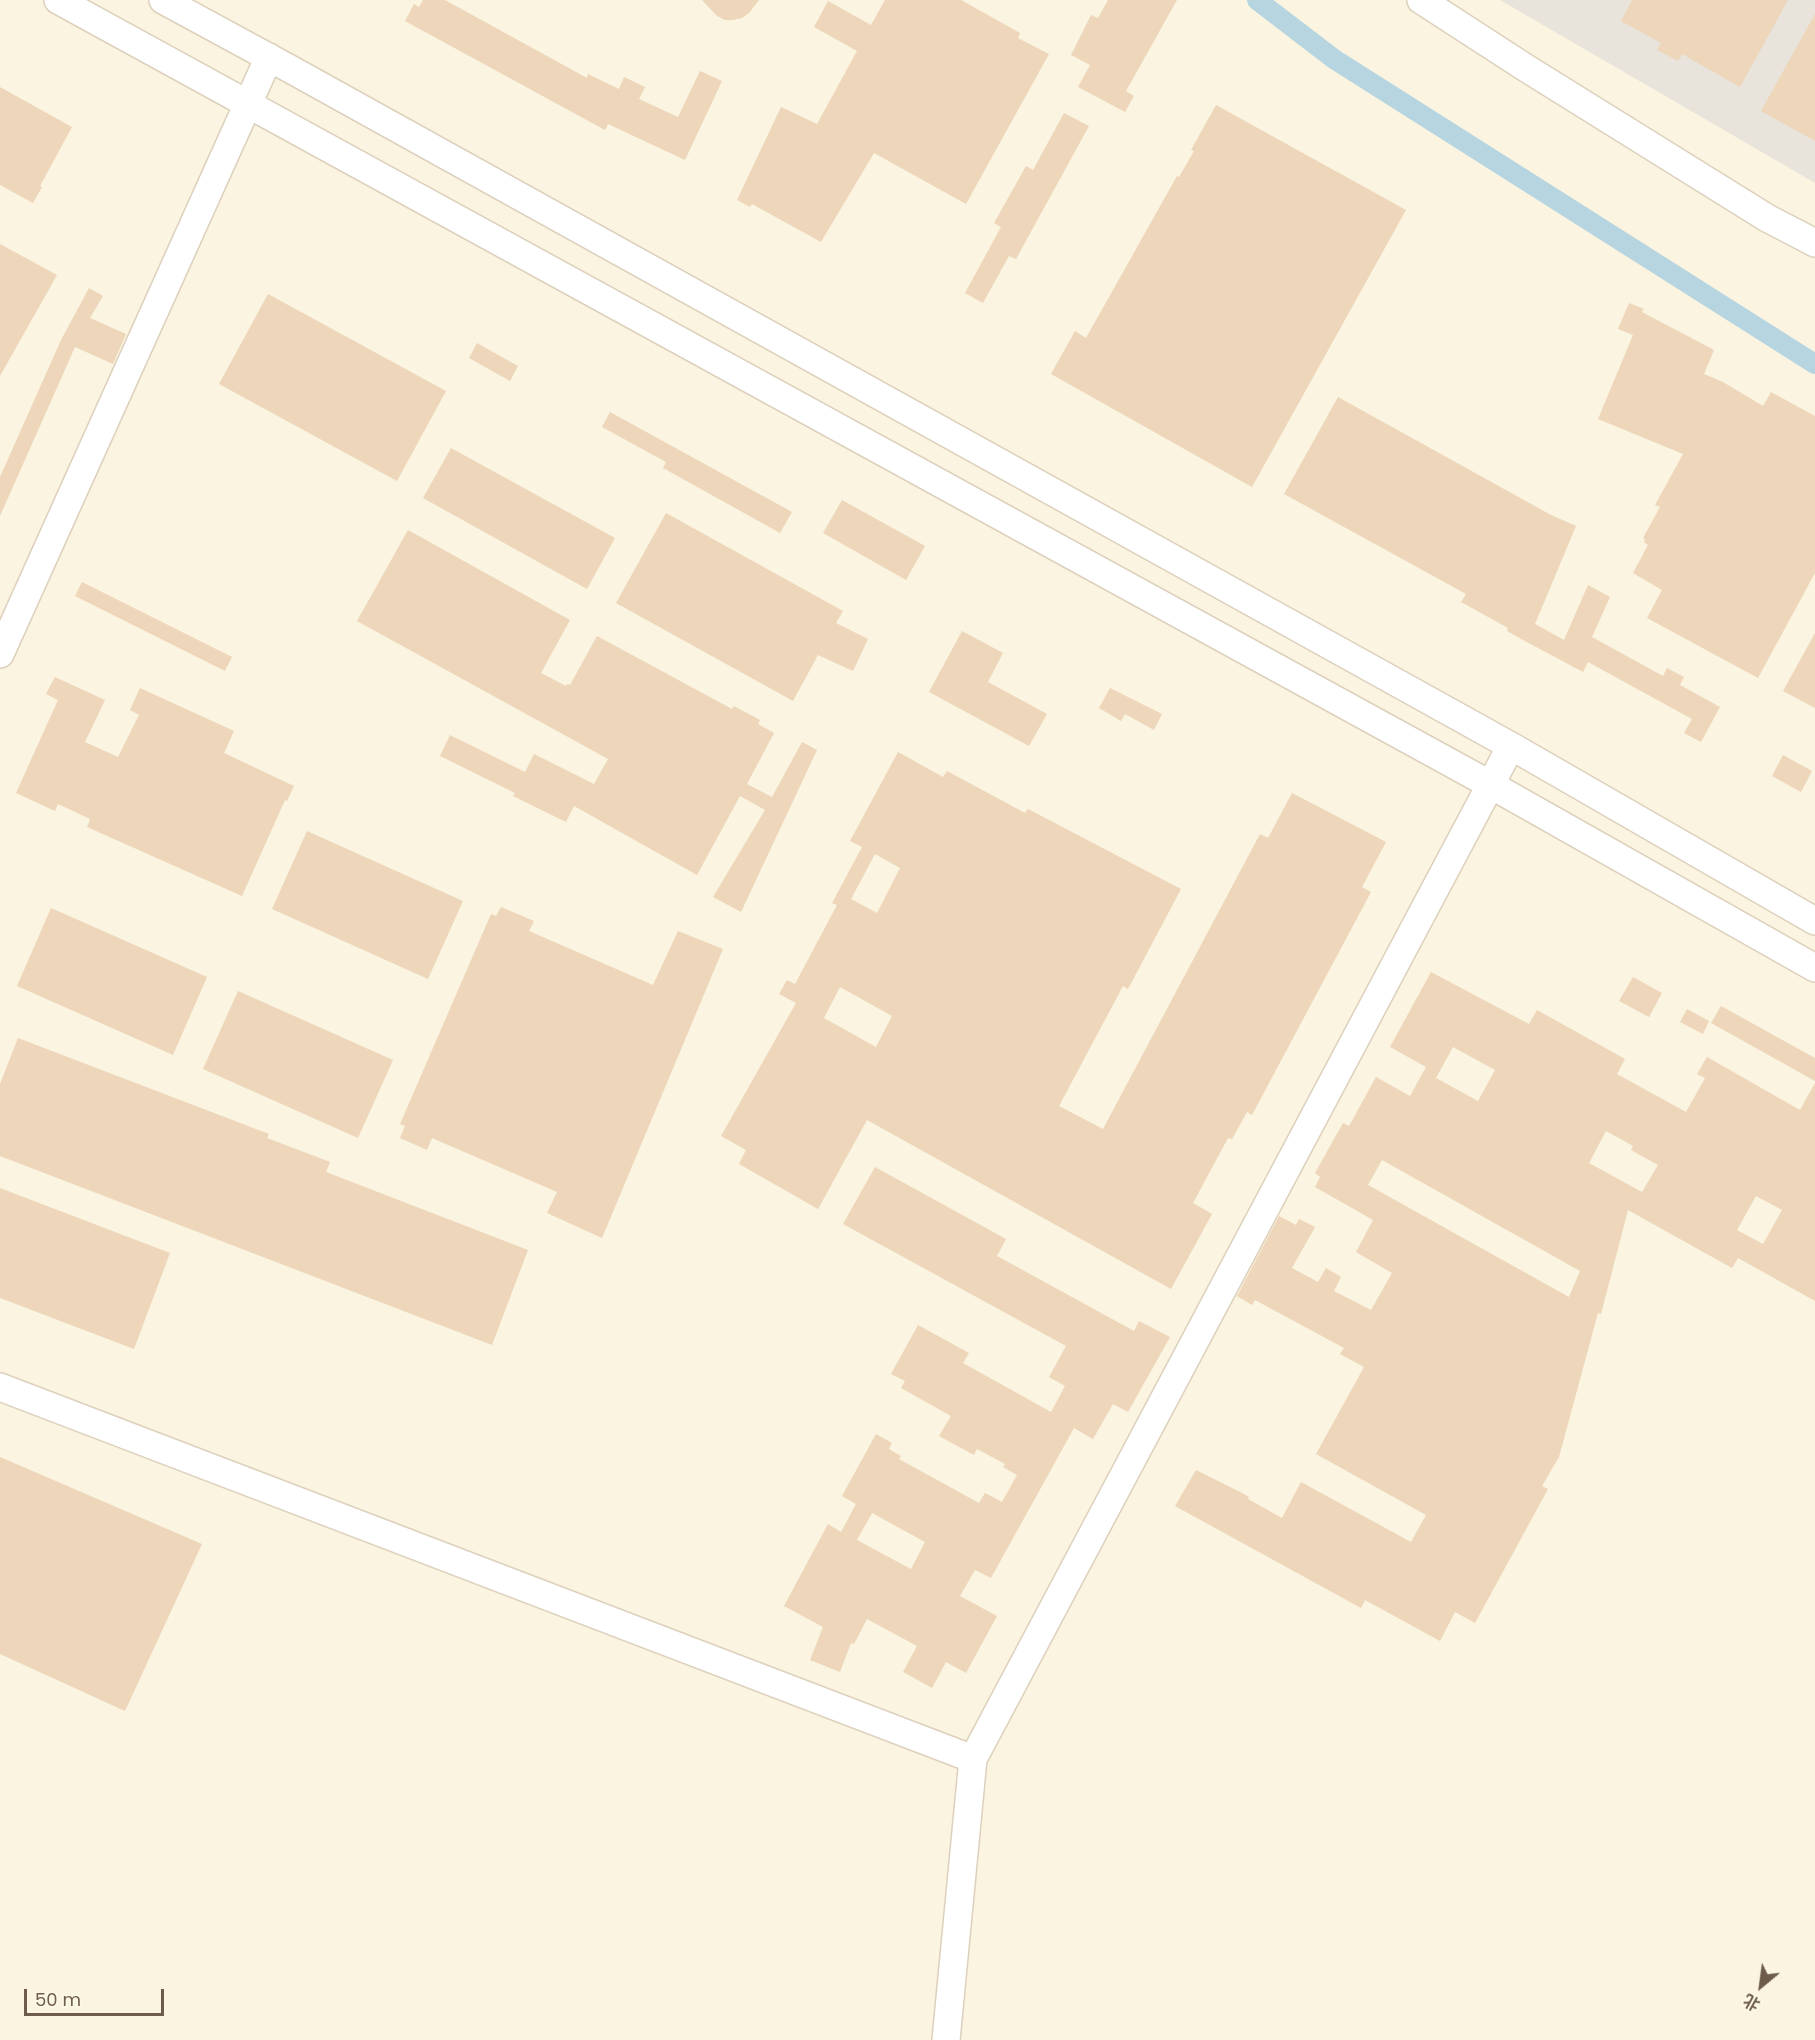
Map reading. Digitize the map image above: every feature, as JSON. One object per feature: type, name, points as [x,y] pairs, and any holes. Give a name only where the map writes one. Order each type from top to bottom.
[{"type":"street","points":[[58,0],[1491,785],[1815,968]]},
{"type":"street","points":[[163,0],[1511,746],[1815,921]]},
{"type":"street","points":[[1421,0],[1757,212],[1815,243]]},
{"type":"street","points":[[0,654],[269,57]]},
{"type":"street","points":[[946,2040],[973,1759],[1511,746]]},
{"type":"street","points":[[0,1387],[973,1759]]},
{"type":"shaded area","points":[[1500,0],[1815,0],[1815,183]]},
{"type":"building","points":[[423,0],[445,0],[587,78],[588,74],[619,89],[624,77],[645,87],[639,99],[678,117],[700,71],[722,81],[685,160],[608,124],[605,130],[405,21],[414,4],[419,7]]},
{"type":"building","points":[[702,0],[759,0],[742,18],[725,20],[717,16]]},
{"type":"building","points":[[885,0],[961,0],[1020,33],[1018,38],[1049,54],[966,204],[874,153],[821,242],[752,204],[750,207],[737,200],[781,107],[817,124],[857,51],[814,27],[828,1],[871,25]]},
{"type":"building","points":[[1108,0],[1177,0],[1126,91],[1134,96],[1125,112],[1078,87],[1090,65],[1071,55],[1091,15],[1098,18]]},
{"type":"building","points":[[1632,0],[1788,0],[1740,87],[1682,54],[1678,61],[1657,50],[1661,43],[1621,21]]},
{"type":"building","points":[[1815,14],[1815,141],[1761,111]]},
{"type":"building","points":[[0,87],[72,127],[33,203],[0,185]]},
{"type":"building","points":[[1216,105],[1406,210],[1252,487],[1051,374],[1075,331],[1086,338],[1177,176],[1179,177],[1194,151],[1191,150]]},
{"type":"building","points":[[1064,113],[1089,126],[1016,259],[1009,256],[983,303],[965,293],[1001,227],[994,223],[1026,166],[1033,170]]},
{"type":"building","points":[[0,244],[57,275],[0,376]]},
{"type":"building","points":[[89,288],[103,296],[90,318],[126,334],[113,364],[75,347],[0,516],[0,477],[61,340]]},
{"type":"building","points":[[268,294],[446,391],[397,481],[219,384]]},
{"type":"building","points":[[1629,303],[1644,309],[1642,312],[1714,350],[1704,374],[1723,382],[1763,406],[1771,392],[1815,416],[1815,573],[1758,678],[1647,618],[1662,590],[1633,573],[1648,545],[1643,538],[1660,507],[1655,505],[1683,454],[1598,419],[1633,335],[1618,329]]},
{"type":"building","points":[[477,343],[518,366],[510,381],[469,358]]},
{"type":"building","points":[[1338,397],[1551,515],[1576,526],[1535,624],[1564,640],[1588,585],[1610,597],[1592,637],[1663,676],[1667,668],[1684,677],[1680,685],[1720,707],[1701,742],[1684,733],[1692,719],[1588,662],[1583,672],[1523,640],[1507,631],[1508,628],[1461,602],[1466,594],[1284,494]]},
{"type":"building","points":[[610,412],[792,512],[780,533],[663,468],[666,462],[602,427]]},
{"type":"building","points":[[451,448],[615,538],[587,589],[423,498]]},
{"type":"building","points":[[842,500],[925,546],[906,580],[823,533]]},
{"type":"building","points":[[666,513],[843,611],[836,623],[868,639],[853,671],[818,655],[793,701],[616,603]]},
{"type":"building","points":[[408,530],[570,620],[541,673],[566,686],[570,685],[597,636],[732,709],[734,706],[760,720],[758,724],[774,733],[747,784],[772,797],[802,742],[817,750],[741,912],[713,897],[765,810],[740,796],[697,875],[574,806],[566,822],[513,796],[515,793],[440,756],[450,735],[525,772],[534,754],[594,784],[608,759],[357,621]]},
{"type":"building","points":[[82,582],[232,657],[225,671],[75,596]]},
{"type":"building","points":[[962,631],[1003,653],[988,682],[1047,714],[1029,746],[929,692]]},
{"type":"building","points":[[1815,633],[1815,708],[1783,691]]},
{"type":"building","points":[[55,677],[105,700],[85,742],[118,757],[139,715],[130,710],[140,688],[234,731],[224,753],[294,786],[287,801],[285,800],[242,896],[87,827],[90,819],[58,804],[55,811],[16,793],[58,700],[46,694]]},
{"type":"building","points":[[1110,688],[1162,714],[1154,730],[1125,714],[1121,721],[1099,708]]},
{"type":"building","points":[[898,752],[943,777],[947,771],[1025,813],[1028,809],[1181,889],[1128,989],[1123,986],[1059,1106],[1103,1129],[1260,834],[1268,838],[1292,793],[1386,842],[1362,887],[1371,892],[1252,1115],[1247,1112],[1232,1139],[1228,1138],[1193,1203],[1212,1214],[1171,1289],[867,1120],[818,1209],[739,1164],[746,1150],[721,1136],[796,1003],[779,994],[787,980],[795,984],[837,905],[832,903],[862,847],[850,841]],"holes":[[[875,854],[900,868],[877,913],[851,899]],[[840,987],[892,1016],[876,1047],[824,1018]]]},
{"type":"building","points":[[1783,755],[1812,771],[1801,792],[1772,776]]},
{"type":"building","points":[[307,831],[463,901],[428,979],[272,909]]},
{"type":"building","points":[[501,907],[534,921],[529,931],[653,985],[678,931],[723,949],[602,1238],[547,1213],[557,1192],[432,1138],[427,1150],[400,1138],[405,1126],[400,1124],[491,914],[496,916]]},
{"type":"building","points":[[51,908],[207,977],[173,1055],[17,986]]},
{"type":"building","points":[[1431,972],[1529,1024],[1537,1010],[1625,1059],[1617,1074],[1686,1112],[1705,1078],[1697,1074],[1707,1057],[1800,1110],[1815,1083],[1815,1301],[1738,1258],[1732,1268],[1628,1210],[1601,1314],[1598,1313],[1559,1457],[1542,1486],[1548,1489],[1475,1623],[1455,1612],[1440,1641],[1365,1600],[1361,1608],[1175,1506],[1196,1470],[1242,1493],[1249,1497],[1248,1499],[1282,1518],[1301,1482],[1411,1542],[1426,1515],[1316,1454],[1364,1367],[1340,1354],[1344,1348],[1255,1300],[1252,1305],[1237,1296],[1279,1216],[1296,1225],[1299,1219],[1315,1227],[1292,1268],[1318,1282],[1326,1268],[1341,1277],[1334,1291],[1371,1310],[1392,1273],[1356,1252],[1373,1220],[1315,1187],[1320,1177],[1315,1173],[1343,1123],[1349,1126],[1376,1077],[1410,1096],[1426,1067],[1390,1047]],"holes":[[[1453,1047],[1495,1070],[1478,1101],[1436,1078]],[[1606,1131],[1633,1146],[1631,1150],[1658,1165],[1642,1192],[1589,1163]],[[1382,1160],[1580,1271],[1569,1297],[1368,1185]],[[1756,1196],[1782,1210],[1763,1244],[1737,1230]]]},
{"type":"building","points":[[1633,977],[1662,993],[1649,1017],[1619,1001]]},
{"type":"building","points":[[238,991],[393,1060],[358,1138],[203,1069]]},
{"type":"building","points":[[1721,1006],[1815,1058],[1815,1081],[1711,1023]]},
{"type":"building","points":[[1687,1009],[1709,1021],[1703,1034],[1680,1022]]},
{"type":"building","points":[[18,1038],[269,1134],[267,1138],[330,1162],[326,1172],[528,1250],[492,1345],[0,1156],[0,1084]]},
{"type":"building","points":[[875,1167],[1006,1239],[997,1256],[1134,1331],[1139,1321],[1170,1337],[1128,1412],[1113,1404],[1093,1439],[1074,1428],[991,1578],[975,1570],[960,1596],[997,1616],[966,1673],[946,1662],[932,1688],[903,1672],[917,1646],[867,1619],[854,1644],[851,1643],[840,1672],[810,1660],[823,1627],[784,1606],[828,1524],[841,1532],[856,1504],[842,1496],[876,1434],[892,1443],[889,1449],[901,1456],[899,1459],[979,1503],[985,1493],[1002,1502],[1017,1475],[1003,1467],[1005,1464],[977,1449],[974,1455],[939,1436],[951,1416],[901,1388],[905,1381],[891,1374],[918,1325],[969,1353],[963,1363],[1051,1412],[1065,1386],[1049,1377],[1066,1346],[843,1224]],"holes":[[[872,1513],[925,1542],[911,1569],[857,1540]]]},
{"type":"building","points":[[0,1188],[170,1253],[134,1349],[0,1298]]},
{"type":"building","points":[[0,1457],[202,1544],[125,1711],[0,1654]]},
{"type":"waterway","points":[[1257,0],[1334,59],[1815,364]]}]
